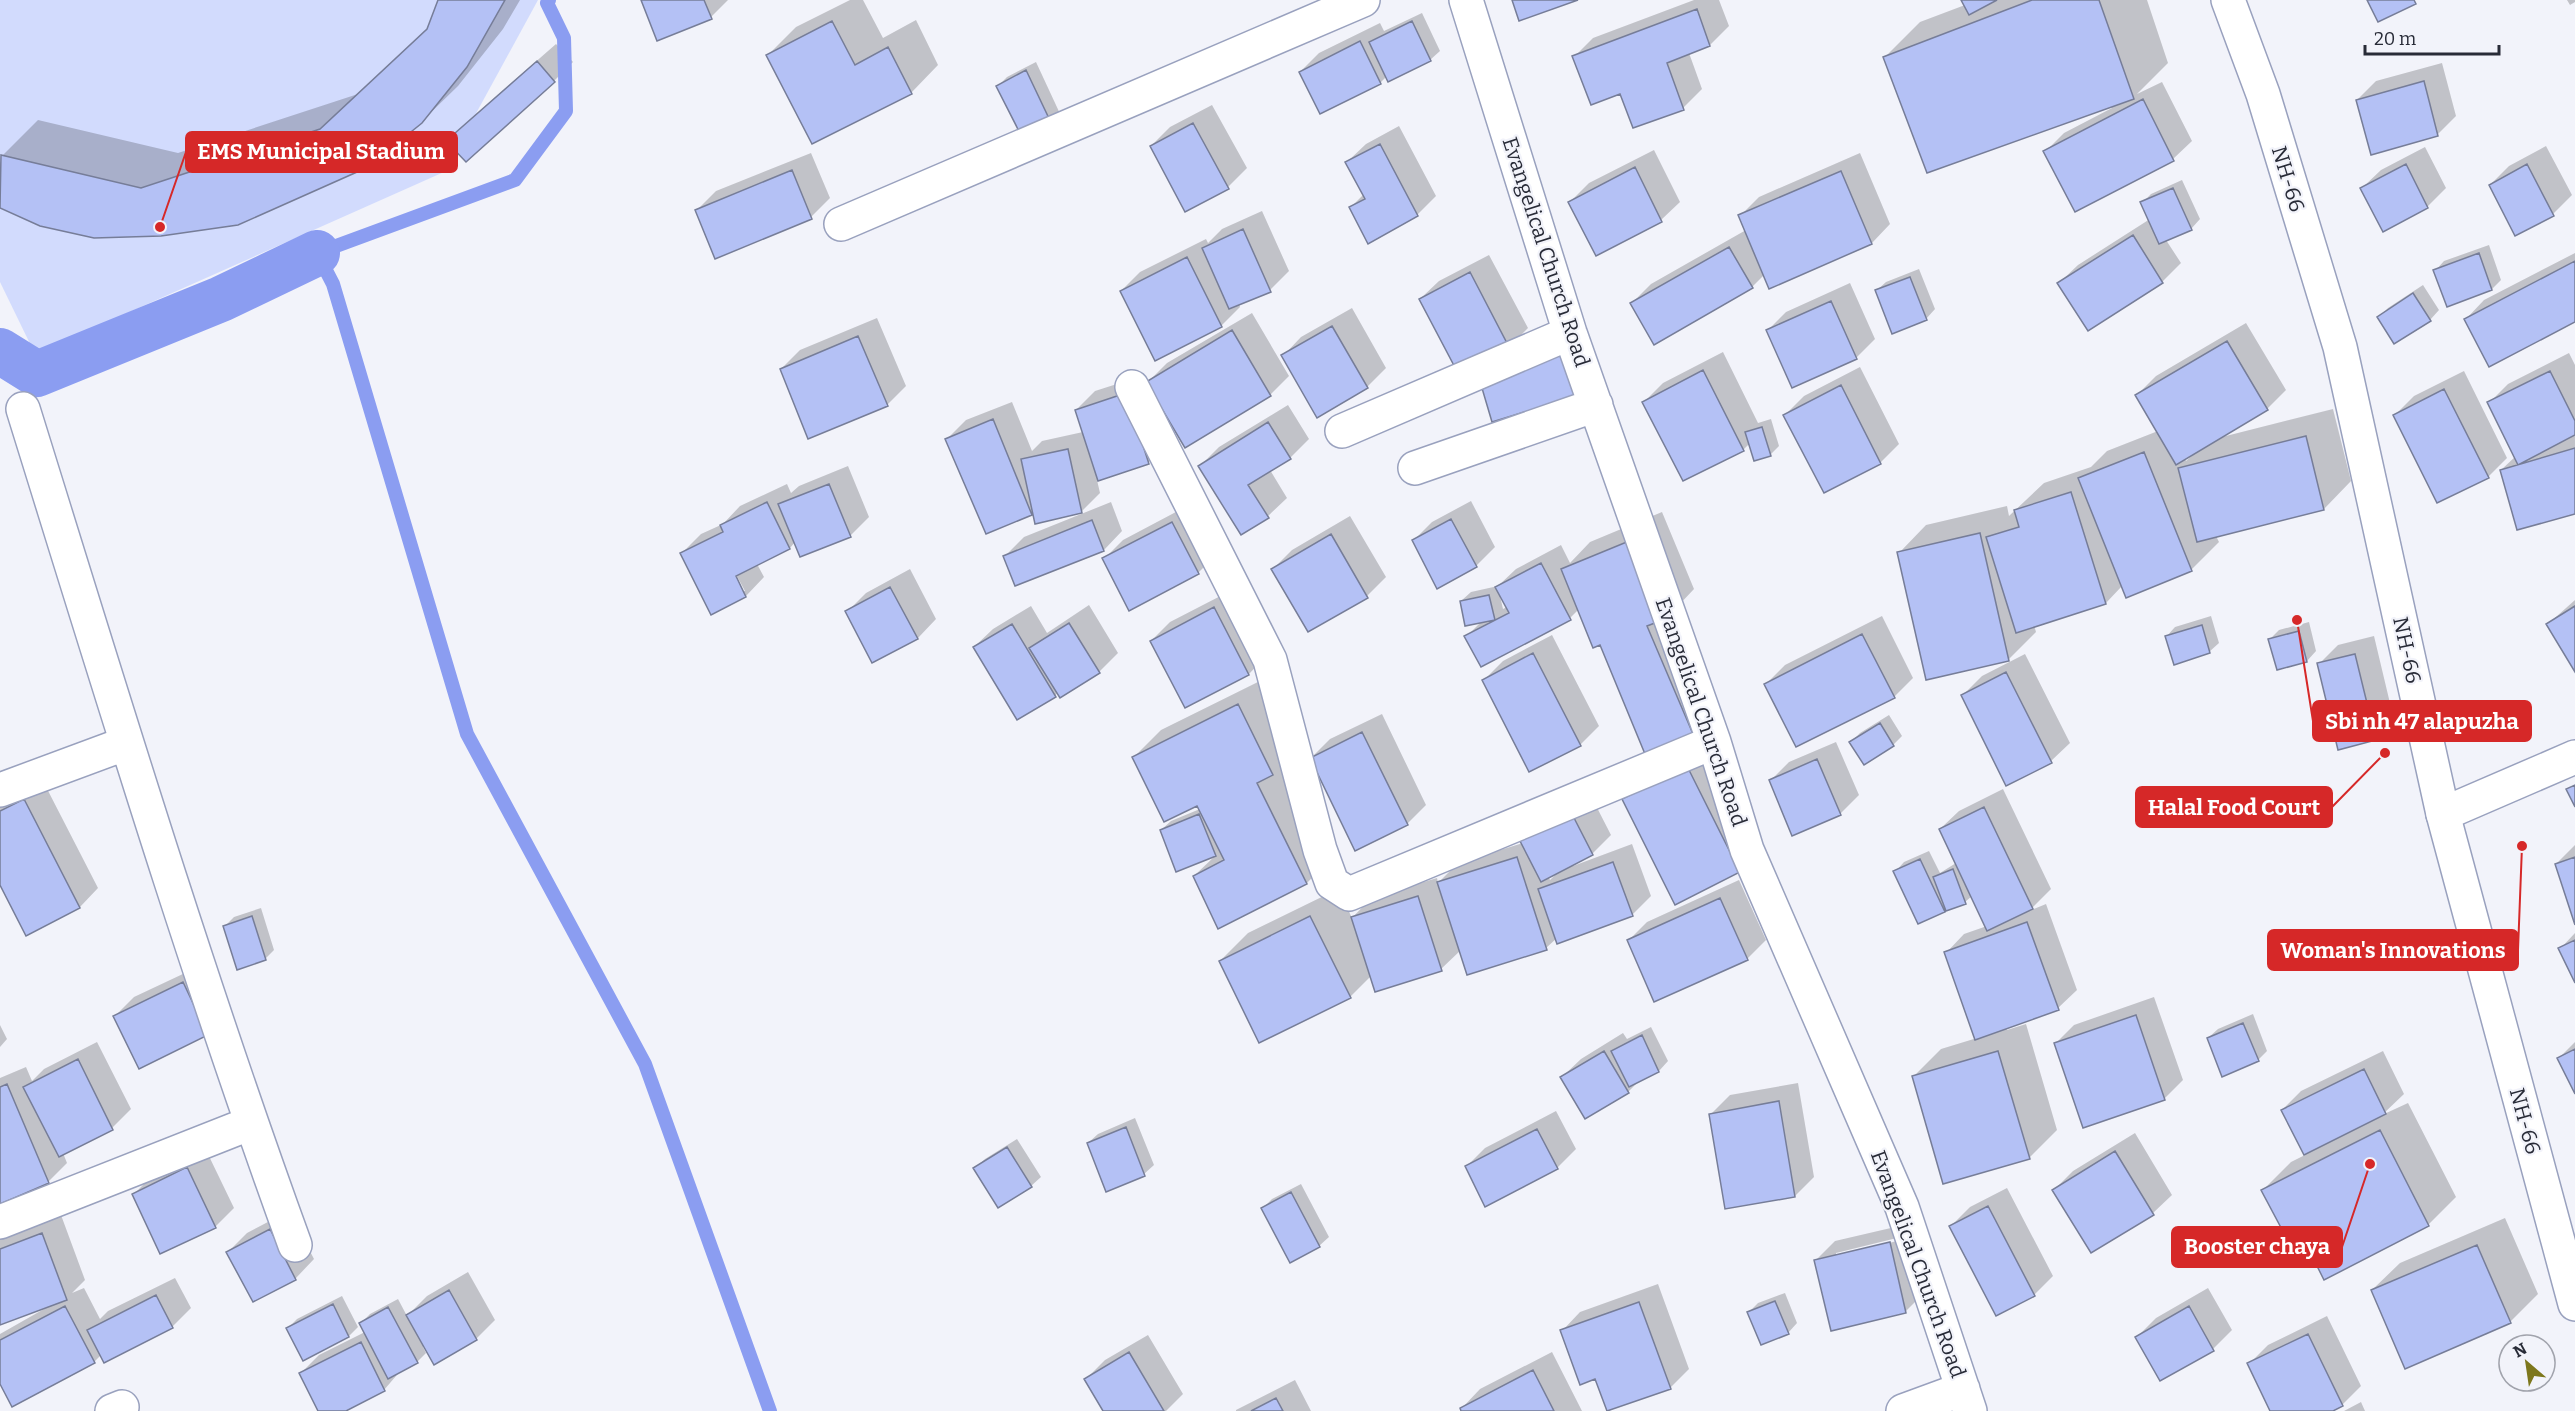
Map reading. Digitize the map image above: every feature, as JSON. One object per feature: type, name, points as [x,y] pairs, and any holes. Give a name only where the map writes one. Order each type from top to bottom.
[{"type":"street","points":[[841,224],[1363,0]]},
{"type":"street","name":"Evangelical Church Road","points":[[1466,0],[1570,333],[1714,742],[1747,850],[1902,1207],[1967,1400]]},
{"type":"street","name":"NH-66","points":[[2228,0],[2263,94],[2340,347],[2443,814],[2567,1244],[2575,1304]]},
{"type":"street","points":[[1342,431],[1570,333]]},
{"type":"street","points":[[1132,387],[1270,660],[1320,850],[1332,883],[1349,894],[1714,742]]},
{"type":"street","points":[[1415,468],[1596,405]]},
{"type":"street","points":[[23,410],[127,743],[251,1123],[295,1245]]},
{"type":"street","points":[[0,790],[127,743]]},
{"type":"street","points":[[2443,814],[2575,757]]},
{"type":"street","points":[[0,1222],[251,1123]]},
{"type":"street","points":[[1903,1411],[1967,1400]]},
{"type":"shaded area","points":[[0,0],[538,0],[444,172],[35,354],[0,282]]},
{"type":"building","points":[[438,0],[505,0],[467,67],[422,123],[366,168],[238,225],[161,236],[94,238],[40,226],[0,208],[1,155],[141,188],[320,129],[427,29]]},
{"type":"building","points":[[641,0],[704,0],[712,19],[657,41]]},
{"type":"building","points":[[1512,0],[1578,0],[1519,21]]},
{"type":"building","points":[[1961,0],[1997,0],[1969,15]]},
{"type":"building","points":[[2032,0],[2099,0],[2134,99],[1927,173],[1883,57]]},
{"type":"building","points":[[2367,0],[2414,0],[2416,4],[2378,22]]},
{"type":"building","points":[[1697,9],[1710,46],[1667,63],[1684,110],[1633,128],[1620,94],[1591,105],[1572,56]]},
{"type":"building","points":[[832,21],[855,65],[888,47],[912,94],[812,144],[766,55]]},
{"type":"building","points":[[1412,21],[1431,61],[1388,82],[1369,42]]},
{"type":"building","points":[[1360,41],[1381,84],[1320,114],[1299,72]]},
{"type":"building","points":[[537,61],[555,82],[466,162],[446,141]]},
{"type":"building","points":[[1026,70],[1054,129],[1025,143],[996,86]]},
{"type":"building","points":[[2424,81],[2438,136],[2371,155],[2356,100]]},
{"type":"building","points":[[2143,99],[2174,161],[2075,212],[2043,151]]},
{"type":"building","points":[[1193,123],[1229,189],[1185,212],[1150,146]]},
{"type":"building","points":[[1380,144],[1418,216],[1368,244],[1349,207],[1365,199],[1345,162]]},
{"type":"building","points":[[2406,164],[2428,208],[2383,232],[2360,188]]},
{"type":"building","points":[[2527,164],[2554,216],[2515,236],[2489,185]]},
{"type":"building","points":[[1635,167],[1662,222],[1596,256],[1568,202]]},
{"type":"building","points":[[792,170],[812,219],[715,259],[695,210]]},
{"type":"building","points":[[1841,171],[1872,244],[1769,289],[1738,215]]},
{"type":"building","points":[[2173,188],[2192,230],[2159,244],[2140,202]]},
{"type":"building","points":[[1243,229],[1271,292],[1229,309],[1202,248]]},
{"type":"building","points":[[2133,235],[2163,283],[2088,331],[2057,283]]},
{"type":"building","points":[[1729,247],[1753,288],[1654,345],[1630,303]]},
{"type":"building","points":[[2479,253],[2492,290],[2447,307],[2433,270]]},
{"type":"building","points":[[1187,257],[1222,327],[1155,361],[1120,291]]},
{"type":"building","points":[[2575,261],[2575,322],[2489,367],[2464,319]]},
{"type":"building","points":[[1470,272],[1510,349],[1459,375],[1419,299]]},
{"type":"building","points":[[1910,277],[1927,320],[1892,334],[1875,290]]},
{"type":"building","points":[[2413,293],[2431,321],[2394,344],[2377,317]]},
{"type":"building","points":[[1831,301],[1857,359],[1792,388],[1766,330]]},
{"type":"building","points":[[1332,326],[1368,388],[1317,418],[1281,355]]},
{"type":"building","points":[[1232,330],[1271,396],[1185,448],[1146,382]]},
{"type":"building","points":[[858,336],[888,406],[808,439],[780,369]]},
{"type":"building","points":[[2227,341],[2268,410],[2176,465],[2135,395]]},
{"type":"building","points":[[1568,351],[1580,395],[1492,422],[1479,378]]},
{"type":"building","points":[[1703,370],[1744,451],[1683,481],[1642,402]]},
{"type":"building","points":[[2550,371],[2575,421],[2575,435],[2518,465],[2487,402]]},
{"type":"building","points":[[1841,385],[1881,464],[1824,493],[1783,415]]},
{"type":"building","points":[[2444,389],[2489,478],[2437,503],[2393,415]]},
{"type":"building","points":[[1126,393],[1149,464],[1098,481],[1075,410]]},
{"type":"building","points":[[993,419],[1032,515],[986,534],[945,439]]},
{"type":"building","points":[[1268,422],[1291,459],[1248,485],[1269,518],[1241,535],[1198,466]]},
{"type":"building","points":[[1762,427],[1771,456],[1754,461],[1745,432]]},
{"type":"building","points":[[2306,436],[2324,510],[2197,542],[2178,468]]},
{"type":"building","points":[[2575,448],[2575,514],[2517,530],[2500,470]]},
{"type":"building","points":[[1068,449],[1082,513],[1035,524],[1021,459]]},
{"type":"building","points":[[2144,452],[2192,571],[2126,598],[2078,478]]},
{"type":"building","points":[[829,484],[851,537],[800,557],[778,504]]},
{"type":"building","points":[[2071,492],[2106,604],[2016,633],[1986,537],[2019,527],[2014,510]]},
{"type":"building","points":[[767,502],[790,549],[736,576],[746,597],[711,615],[680,553],[723,532],[720,525]]},
{"type":"building","points":[[1451,519],[1477,567],[1437,589],[1412,540]]},
{"type":"building","points":[[1092,520],[1104,551],[1015,586],[1003,556]]},
{"type":"building","points":[[1172,522],[1199,574],[1129,611],[1102,558]]},
{"type":"building","points":[[1980,533],[2009,661],[1926,680],[1897,552]]},
{"type":"building","points":[[1331,534],[1368,598],[1308,632],[1271,569]]},
{"type":"building","points":[[1634,539],[1668,618],[1647,626],[1693,734],[1645,754],[1600,645],[1593,648],[1561,569]]},
{"type":"building","points":[[1541,563],[1571,620],[1481,667],[1464,636],[1509,613],[1495,587]]},
{"type":"building","points":[[890,587],[918,639],[872,663],[845,611]]},
{"type":"building","points":[[1489,595],[1495,620],[1465,626],[1460,601]]},
{"type":"building","points":[[2575,606],[2575,672],[2546,624]]},
{"type":"building","points":[[1214,607],[1249,675],[1185,708],[1150,641]]},
{"type":"building","points":[[1069,623],[1100,673],[1060,698],[1029,648]]},
{"type":"building","points":[[1012,624],[1056,697],[1017,720],[973,647]]},
{"type":"building","points":[[2202,625],[2210,653],[2174,665],[2165,636]]},
{"type":"building","points":[[2299,631],[2307,662],[2277,670],[2268,639]]},
{"type":"building","points":[[1862,634],[1895,698],[1796,747],[1764,684]]},
{"type":"building","points":[[1533,653],[1581,746],[1529,772],[1482,680]]},
{"type":"building","points":[[2355,654],[2376,740],[2338,750],[2317,663]]},
{"type":"building","points":[[2006,672],[2052,763],[2006,786],[1961,695]]},
{"type":"building","points":[[1238,704],[1273,775],[1257,783],[1307,884],[1218,929],[1193,876],[1224,860],[1197,806],[1164,822],[1132,757]]},
{"type":"building","points":[[1880,723],[1894,746],[1864,765],[1849,742]]},
{"type":"building","points":[[1362,732],[1408,825],[1355,851],[1310,758]]},
{"type":"building","points":[[1817,759],[1841,815],[1792,836],[1769,780]]},
{"type":"building","points":[[1687,766],[1740,872],[1675,905],[1622,799]]},
{"type":"building","points":[[2575,785],[2575,807],[2566,789]]},
{"type":"building","points":[[24,799],[80,908],[26,936],[0,885],[0,811]]},
{"type":"building","points":[[1984,807],[2033,909],[1987,931],[1939,829]]},
{"type":"building","points":[[1199,814],[1216,856],[1176,872],[1160,830]]},
{"type":"building","points":[[1572,814],[1593,855],[1541,882],[1520,841]]},
{"type":"building","points":[[1517,857],[1547,950],[1467,975],[1437,882]]},
{"type":"building","points":[[2575,857],[2575,925],[2555,864]]},
{"type":"building","points":[[1920,859],[1945,912],[1918,924],[1893,871]]},
{"type":"building","points":[[1613,862],[1633,916],[1557,944],[1538,889]]},
{"type":"building","points":[[1953,869],[1966,904],[1946,911],[1933,877]]},
{"type":"building","points":[[1418,896],[1442,971],[1375,992],[1351,917]]},
{"type":"building","points":[[1720,898],[1748,960],[1654,1002],[1627,940]]},
{"type":"building","points":[[252,916],[266,960],[237,970],[223,926]]},
{"type":"building","points":[[1310,916],[1351,998],[1259,1043],[1219,961]]},
{"type":"building","points":[[2027,922],[2059,1010],[1975,1040],[1944,952]]},
{"type":"building","points":[[2575,940],[2575,983],[2558,948]]},
{"type":"building","points":[[183,982],[208,1035],[139,1069],[113,1016]]},
{"type":"building","points":[[2136,1015],[2165,1100],[2083,1128],[2054,1043]]},
{"type":"building","points":[[2243,1023],[2259,1061],[2222,1077],[2207,1038]]},
{"type":"building","points":[[1642,1035],[1659,1072],[1629,1087],[1611,1051]]},
{"type":"building","points":[[2575,1049],[2575,1094],[2557,1058]]},
{"type":"building","points":[[1604,1051],[1629,1093],[1585,1119],[1560,1077]]},
{"type":"building","points":[[1998,1051],[2030,1159],[1943,1184],[1912,1076]]},
{"type":"building","points":[[78,1059],[113,1130],[59,1157],[23,1087]]},
{"type":"building","points":[[2364,1069],[2386,1114],[2304,1155],[2281,1110]]},
{"type":"building","points":[[7,1084],[49,1183],[0,1204],[0,1087]]},
{"type":"building","points":[[1779,1101],[1795,1197],[1725,1209],[1709,1114]]},
{"type":"building","points":[[1126,1127],[1145,1176],[1106,1192],[1087,1143]]},
{"type":"building","points":[[1537,1129],[1558,1169],[1485,1207],[1465,1166]]},
{"type":"building","points":[[2380,1130],[2429,1226],[2324,1280],[2299,1230],[2286,1237],[2261,1190]]},
{"type":"building","points":[[1007,1147],[1032,1187],[998,1208],[973,1168]]},
{"type":"building","points":[[2115,1151],[2154,1215],[2091,1253],[2052,1190]]},
{"type":"building","points":[[187,1167],[216,1228],[160,1254],[132,1194]]},
{"type":"building","points":[[1291,1192],[1320,1247],[1290,1263],[1261,1208]]},
{"type":"building","points":[[1988,1206],[2035,1296],[1996,1316],[1949,1226]]},
{"type":"building","points":[[270,1229],[296,1280],[253,1302],[226,1252]]},
{"type":"building","points":[[42,1233],[67,1300],[0,1325],[0,1249]]},
{"type":"building","points":[[1890,1242],[1906,1313],[1831,1331],[1814,1260]]},
{"type":"building","points":[[2477,1245],[2511,1323],[2405,1369],[2371,1290]]},
{"type":"building","points":[[449,1290],[477,1340],[434,1365],[406,1315]]},
{"type":"building","points":[[156,1295],[173,1328],[104,1363],[87,1330]]},
{"type":"building","points":[[1775,1301],[1789,1334],[1761,1345],[1747,1312]]},
{"type":"building","points":[[1639,1302],[1671,1389],[1607,1411],[1595,1379],[1580,1385],[1560,1330]]},
{"type":"building","points":[[333,1304],[349,1337],[303,1361],[286,1328]]},
{"type":"building","points":[[65,1306],[95,1363],[12,1407],[0,1384],[0,1340]]},
{"type":"building","points":[[2189,1306],[2214,1351],[2160,1381],[2135,1337]]},
{"type":"building","points":[[388,1307],[418,1363],[388,1379],[359,1323]]},
{"type":"building","points":[[2308,1334],[2343,1406],[2333,1411],[2270,1411],[2247,1363]]},
{"type":"building","points":[[361,1342],[385,1391],[346,1411],[318,1411],[299,1373]]},
{"type":"building","points":[[1129,1352],[1164,1411],[1103,1411],[1084,1379]]},
{"type":"building","points":[[1533,1370],[1554,1411],[1461,1411],[1460,1408]]},
{"type":"building","points":[[1276,1398],[1283,1411],[1251,1411]]},
{"type":"waterway","points":[[549,0],[547,3],[564,38],[566,111],[515,180],[317,253],[333,284],[467,734],[645,1064],[770,1411]]},
{"type":"waterway","points":[[0,351],[37,374],[221,299],[317,253]]},
{"type":"place","name":"EMS Municipal Stadium","points":[[160,227]]},
{"type":"place","name":"Sbi nh 47 alapuzha","points":[[2297,620]]},
{"type":"place","name":"Halal Food Court","points":[[2385,753]]},
{"type":"place","name":"Woman's Innovations","points":[[2522,846]]},
{"type":"place","name":"Booster chaya","points":[[2370,1164]]}]
